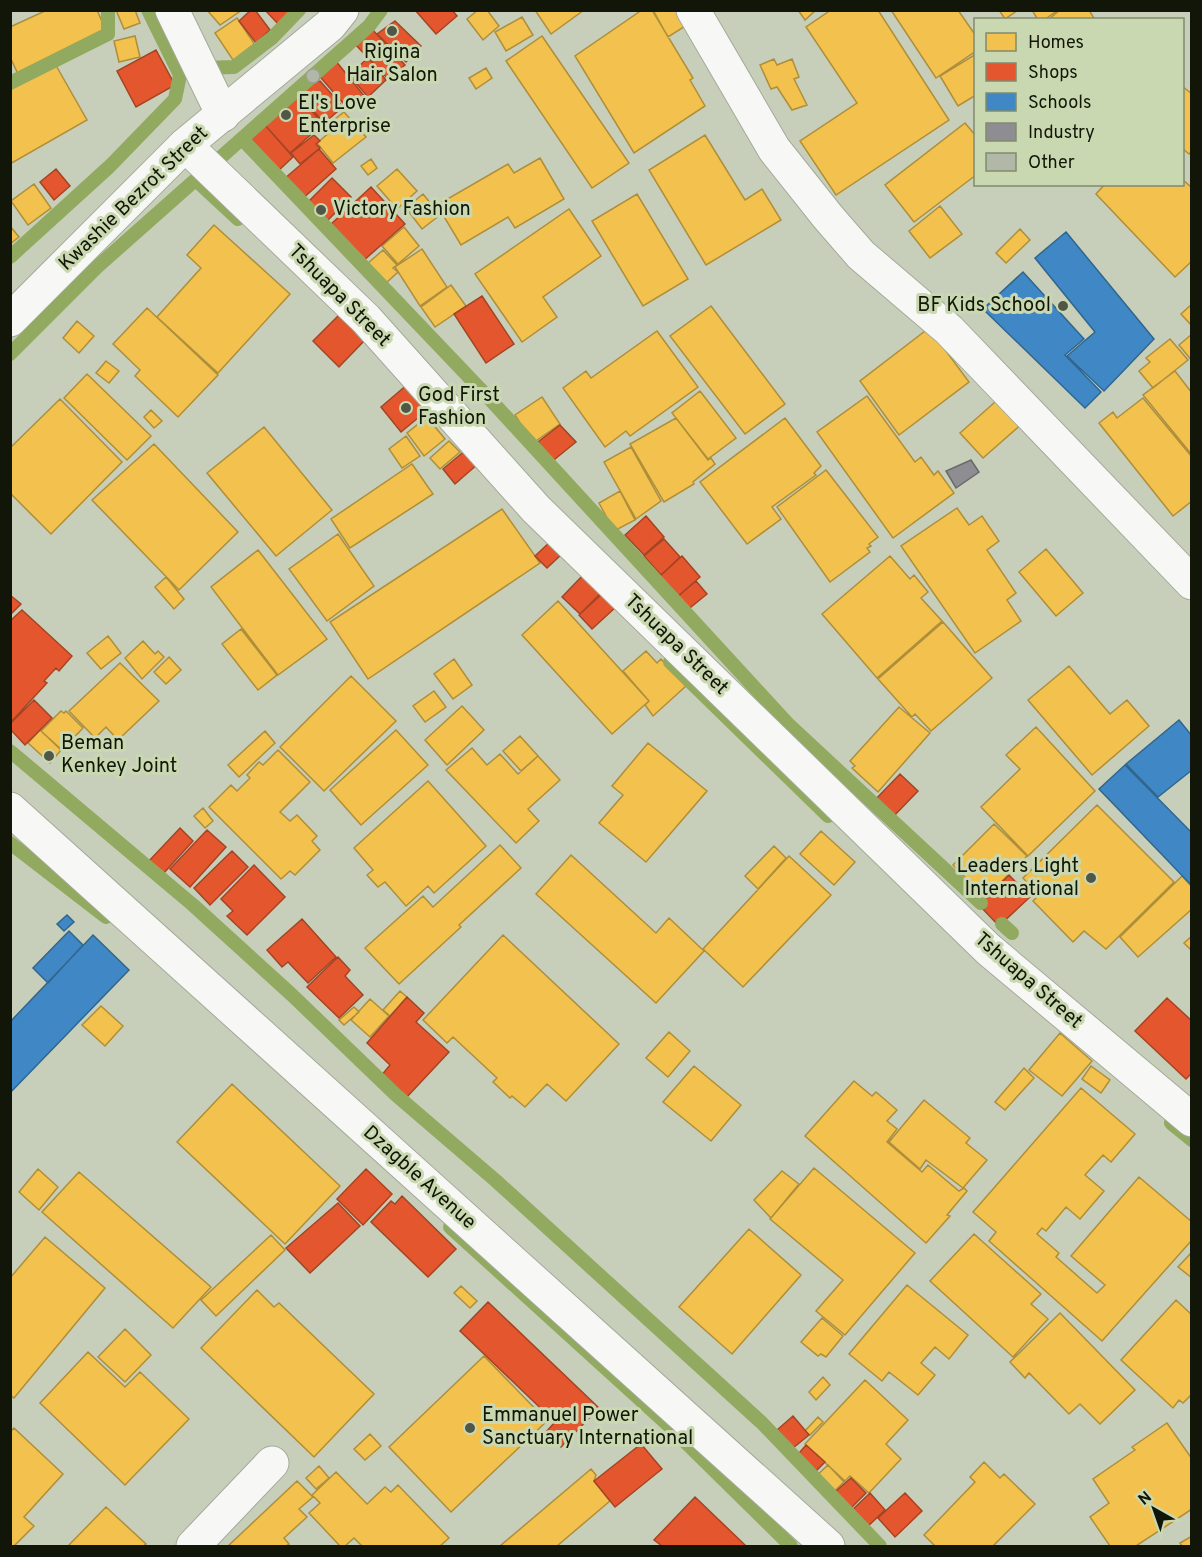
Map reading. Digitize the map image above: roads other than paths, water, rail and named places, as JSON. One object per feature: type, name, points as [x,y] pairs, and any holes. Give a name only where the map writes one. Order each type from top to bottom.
[{"type":"street","points":[[172,10],[223,115]]},
{"type":"street","name":"Kwashie Bezrot Street","points":[[10,320],[185,145],[330,25],[342,10]]},
{"type":"street","points":[[693,10],[774,148],[861,255],[949,330],[1191,583]]},
{"type":"street","name":"Tshuapa Street","points":[[185,145],[366,319],[536,509],[988,949],[1191,1120]]},
{"type":"street","name":"Dzagble Avenue","points":[[10,809],[828,1546]]},
{"type":"street","points":[[193,1546],[272,1463]]},
{"type":"waterway","points":[[10,83],[108,34],[108,10]]},
{"type":"waterway","points":[[10,257],[110,166],[175,99],[180,75],[148,10]]},
{"type":"waterway","points":[[201,68],[234,67],[272,38],[299,10]]},
{"type":"waterway","points":[[10,354],[97,267],[369,26],[381,10]]},
{"type":"waterway","points":[[242,139],[486,395],[788,724],[981,903]]},
{"type":"waterway","points":[[196,180],[238,219]]},
{"type":"waterway","points":[[670,662],[828,816]]},
{"type":"waterway","points":[[10,751],[193,905],[292,995],[396,1095],[495,1180],[762,1423],[880,1546]]},
{"type":"waterway","points":[[10,843],[106,917]]},
{"type":"waterway","points":[[1002,924],[1012,933]]},
{"type":"waterway","points":[[1171,1123],[1192,1140]]},
{"type":"waterway","points":[[450,1227],[666,1423],[791,1546]]},
{"type":"place","name":"Rigina Hair Salon","points":[[392,31]]},
{"type":"place","name":"El's Love Enterprise","points":[[286,115]]},
{"type":"place","name":"Victory Fashion","points":[[321,210]]},
{"type":"place","name":"BF Kids School","points":[[1063,306]]},
{"type":"place","name":"God First Fashion","points":[[406,408]]},
{"type":"place","name":"Beman Kenkey Joint","points":[[49,756]]},
{"type":"place","name":"Leaders Light International","points":[[1091,878]]},
{"type":"place","name":"Emmanuel Power Sanctuary International","points":[[470,1428]]}]
